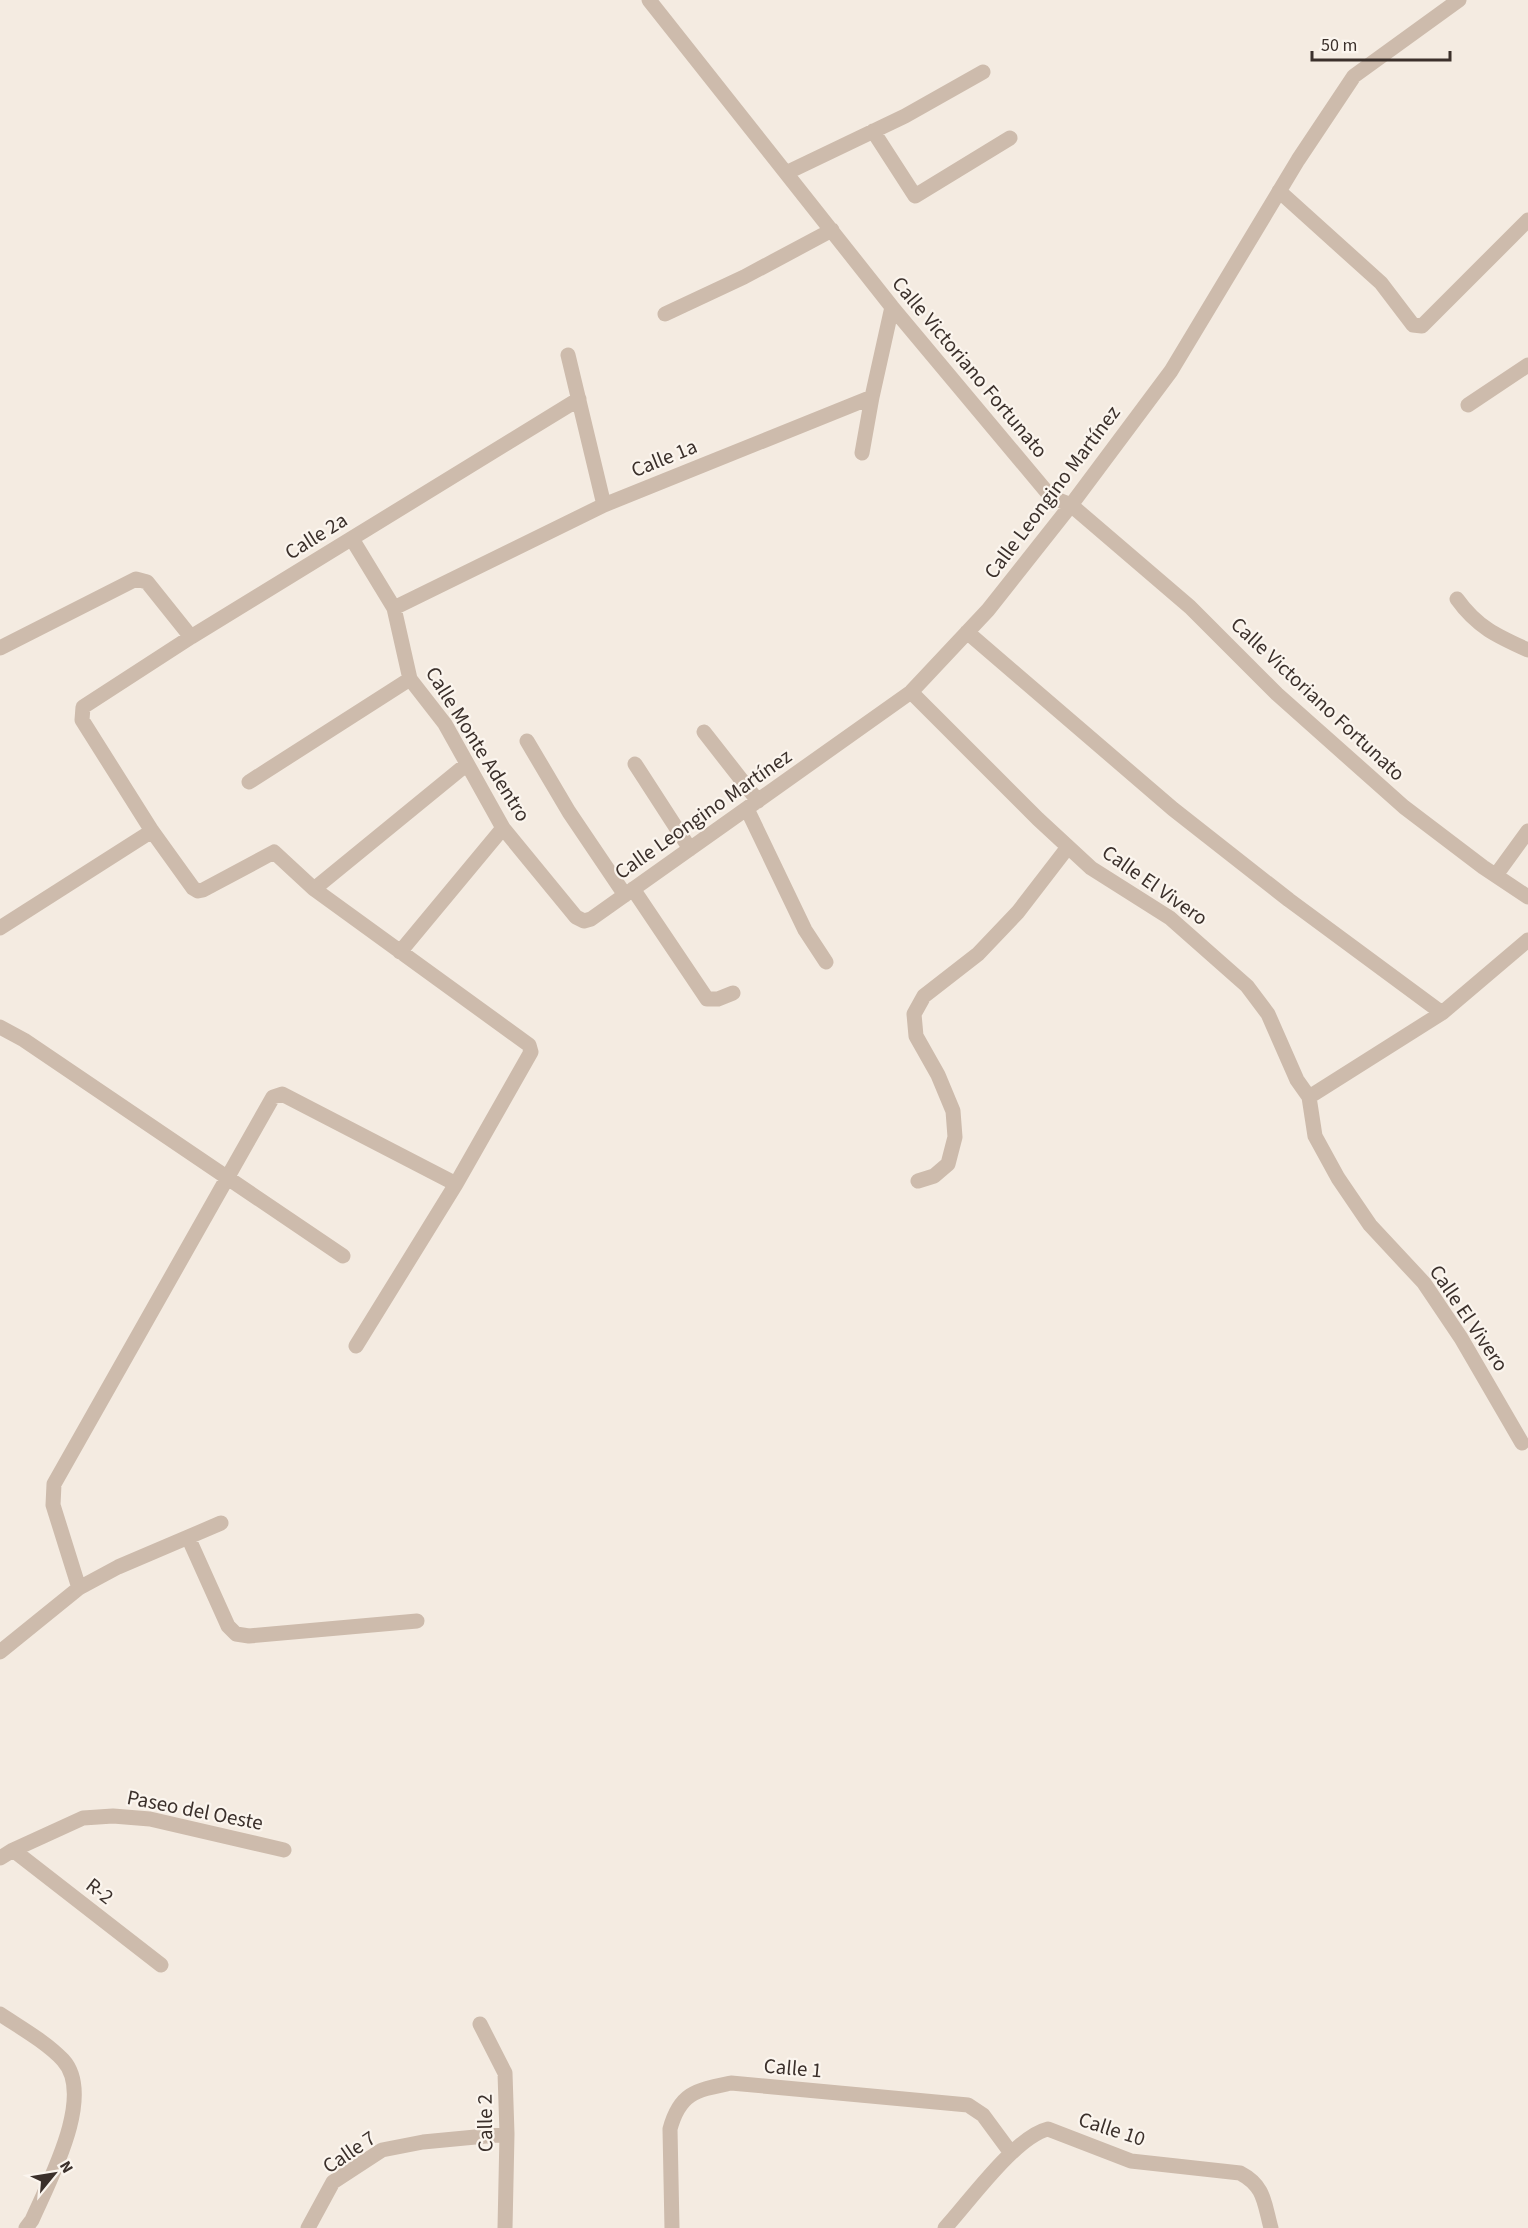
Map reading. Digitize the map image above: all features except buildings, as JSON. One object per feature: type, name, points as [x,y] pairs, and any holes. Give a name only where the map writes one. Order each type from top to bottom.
[{"type":"street","name":"Calle Victoriano Fortunato","points":[[649,0],[892,307],[1051,497],[1071,505],[1190,607],[1277,694],[1404,807],[1528,897]]},
{"type":"street","name":"Calle Leongino Martínez","points":[[584,921],[591,919],[911,692],[988,610],[1071,505],[1170,371],[1279,191],[1354,76],[1459,0]]},
{"type":"street","points":[[786,173],[873,131],[983,72]]},
{"type":"street","points":[[873,131],[915,196],[1010,138]]},
{"type":"street","points":[[1279,191],[1381,284],[1413,325],[1422,326],[1528,220]]},
{"type":"street","points":[[665,314],[744,277],[832,231]]},
{"type":"street","points":[[862,453],[892,307]]},
{"type":"street","points":[[568,355],[604,505]]},
{"type":"street","points":[[1468,405],[1528,365]]},
{"type":"street","name":"Calle 1a","points":[[394,608],[604,505],[872,397]]},
{"type":"street","name":"Calle 2a","points":[[152,831],[82,720],[83,707],[191,637],[579,399]]},
{"type":"street","name":"Calle Monte Adentro","points":[[352,539],[394,608],[410,679],[445,724],[503,828],[576,917],[584,921]]},
{"type":"street","points":[[0,648],[136,579],[147,582],[191,637]]},
{"type":"street","points":[[1457,599],[1470,616],[1492,634],[1528,650]]},
{"type":"street","points":[[967,632],[1173,809],[1289,900],[1442,1013]]},
{"type":"street","points":[[249,782],[410,679]]},
{"type":"street","name":"Calle El Vivero","points":[[911,692],[1038,819],[1091,868],[1170,918],[1247,986],[1268,1014],[1297,1080],[1309,1097],[1315,1136],[1338,1178],[1370,1225],[1424,1283],[1461,1338],[1522,1443]]},
{"type":"street","points":[[704,732],[752,805],[805,930],[826,962]]},
{"type":"street","points":[[526,741],[569,812],[707,999],[718,999],[733,993]]},
{"type":"street","points":[[314,889],[467,764]]},
{"type":"street","points":[[635,764],[690,849]]},
{"type":"street","points":[[400,952],[503,828]]},
{"type":"street","points":[[0,928],[152,831],[198,891],[274,852],[314,889],[530,1045],[531,1052],[456,1184],[356,1346]]},
{"type":"street","points":[[1496,875],[1528,831]]},
{"type":"street","points":[[918,1181],[934,1176],[948,1164],[955,1137],[953,1111],[938,1075],[916,1036],[914,1014],[924,996],[978,954],[1018,912],[1068,847]]},
{"type":"street","points":[[1309,1097],[1442,1013],[1528,940]]},
{"type":"street","points":[[0,1027],[24,1040],[343,1256]]},
{"type":"street","points":[[79,1588],[53,1505],[54,1484],[273,1098],[282,1094],[456,1184]]},
{"type":"street","points":[[0,1652],[79,1588],[118,1567],[221,1523]]},
{"type":"street","points":[[188,1537],[228,1626],[236,1634],[249,1636],[417,1621]]},
{"type":"street","name":"Paseo del Oeste","points":[[0,1858],[83,1818],[113,1816],[150,1819],[284,1850]]},
{"type":"street","name":"R-2","points":[[14,1850],[161,1965]]},
{"type":"street","points":[[0,2014],[31,2034],[65,2062],[73,2081],[75,2105],[66,2140],[32,2220],[26,2228]]},
{"type":"street","name":"Calle 2","points":[[480,2024],[505,2073],[507,2134],[505,2228]]},
{"type":"street","name":"Calle 1","points":[[672,2228],[670,2129],[674,2113],[684,2098],[700,2089],[731,2084],[968,2105],[983,2115],[1011,2153]]},
{"type":"street","name":"Calle 10","points":[[945,2228],[1011,2153],[1039,2131],[1048,2129],[1131,2161],[1240,2172],[1253,2179],[1261,2189],[1271,2228]]},
{"type":"street","name":"Calle 7","points":[[308,2228],[333,2182],[382,2150],[423,2142],[507,2134]]}]
